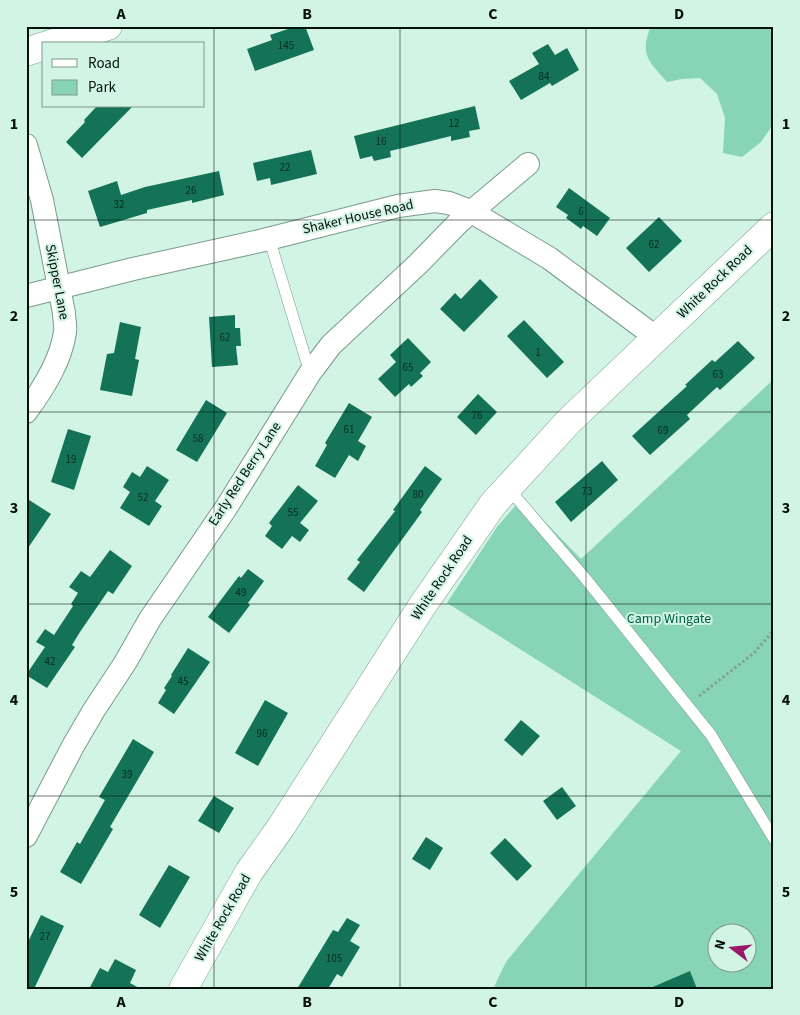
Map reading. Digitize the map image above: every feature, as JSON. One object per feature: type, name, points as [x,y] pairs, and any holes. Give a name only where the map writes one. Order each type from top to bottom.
[{"type":"street","points":[[54,42],[77,30],[108,26]]},
{"type":"street","points":[[26,52],[42,47]]},
{"type":"street","name":"Skipper Lane","points":[[26,145],[42,200],[59,287],[65,330],[61,349],[52,371],[26,412]]},
{"type":"street","name":"Early Red Berry Lane","points":[[26,836],[94,710],[125,663],[150,619],[226,508],[310,373],[331,345],[418,264],[470,211],[528,164]]},
{"type":"street","name":"Shaker House Road","points":[[26,296],[415,203],[435,201],[470,211],[550,258],[657,338]]},
{"type":"street","name":"White Rock Road","points":[[183,989],[249,872],[281,827],[422,606],[493,504],[569,421],[774,226]]},
{"type":"lane","points":[[269,238],[310,373]]},
{"type":"lane","points":[[507,487],[585,578],[711,735],[774,839]]},
{"type":"path","points":[[686,704],[754,654],[774,630]]},
{"type":"green space","points":[[651,26],[770,26],[774,48],[774,123],[761,142],[742,157],[723,153],[725,118],[717,94],[700,78],[667,82],[651,63],[646,51]]},
{"type":"green space","name":"Camp Wingate","points":[[774,379],[774,989],[493,989],[506,962],[681,751],[447,603],[497,527],[522,498],[581,559]]},
{"type":"building","points":[[297,26],[305,26],[314,50],[255,71],[247,49],[272,40],[270,35]]},
{"type":"building","points":[[548,44],[555,55],[567,48],[579,70],[552,86],[550,83],[521,100],[509,81],[539,64],[532,53]]},
{"type":"building","points":[[475,106],[480,129],[469,131],[470,137],[451,141],[451,136],[390,151],[391,157],[374,161],[372,156],[360,159],[354,136]]},
{"type":"building","points":[[95,108],[131,108],[82,158],[66,142],[85,122],[84,120]]},
{"type":"building","points":[[311,150],[317,174],[271,185],[270,178],[257,181],[253,163]]},
{"type":"building","points":[[219,171],[224,195],[192,203],[192,200],[147,210],[147,213],[100,227],[88,191],[117,181],[121,195],[145,187]]},
{"type":"building","points":[[569,188],[610,218],[597,236],[583,226],[581,229],[566,218],[568,215],[556,207]]},
{"type":"building","points":[[659,217],[682,241],[649,272],[626,248]]},
{"type":"building","points":[[480,279],[498,297],[464,332],[440,309],[455,293],[461,299]]},
{"type":"building","points":[[235,315],[235,328],[240,328],[241,346],[236,346],[238,365],[212,367],[209,317]]},
{"type":"building","points":[[524,320],[564,362],[547,378],[507,336]]},
{"type":"building","points":[[120,322],[141,327],[135,359],[139,360],[132,396],[100,390],[107,354],[114,353]]},
{"type":"building","points":[[408,338],[431,362],[420,373],[423,376],[411,387],[409,384],[395,397],[378,379],[396,362],[390,355]]},
{"type":"building","points":[[738,341],[755,358],[720,390],[717,387],[687,415],[690,419],[650,455],[632,436],[687,386],[685,385],[712,360],[715,362]]},
{"type":"building","points":[[478,394],[497,412],[476,435],[457,417]]},
{"type":"building","points":[[206,400],[227,413],[197,462],[176,450]]},
{"type":"building","points":[[349,403],[372,417],[358,441],[366,446],[358,461],[349,455],[335,478],[315,466],[327,445],[325,443]]},
{"type":"building","points":[[68,429],[91,436],[74,490],[51,482]]},
{"type":"building","points":[[602,461],[618,480],[571,522],[555,502]]},
{"type":"building","points":[[147,466],[169,480],[155,501],[162,506],[149,526],[120,508],[130,492],[123,487],[132,472],[140,477]]},
{"type":"building","points":[[425,466],[442,479],[420,510],[422,512],[364,592],[347,579],[360,562],[357,560],[395,511],[393,510]]},
{"type":"building","points":[[298,485],[318,501],[300,523],[309,530],[300,542],[292,536],[282,549],[265,536],[272,526],[269,523]]},
{"type":"building","points":[[26,498],[51,514],[26,551]]},
{"type":"building","points":[[110,550],[132,566],[113,594],[108,591],[72,645],[75,647],[47,688],[26,675],[45,647],[36,642],[45,629],[54,635],[73,606],[71,604],[78,593],[69,587],[81,571],[90,577]]},
{"type":"building","points":[[248,569],[264,581],[248,603],[250,605],[229,633],[208,617],[239,576],[241,578]]},
{"type":"building","points":[[188,648],[210,662],[174,714],[158,703],[166,690],[164,688],[171,675]]},
{"type":"building","points":[[265,700],[288,713],[258,766],[235,753]]},
{"type":"building","points":[[521,720],[540,736],[522,756],[504,740]]},
{"type":"building","points":[[133,739],[154,752],[110,827],[113,829],[81,884],[60,872],[77,842],[80,844],[105,800],[99,797]]},
{"type":"building","points":[[562,787],[576,806],[557,820],[543,801]]},
{"type":"building","points":[[214,796],[234,808],[219,833],[198,821]]},
{"type":"building","points":[[426,837],[443,848],[430,870],[412,859]]},
{"type":"building","points":[[505,838],[532,866],[517,881],[490,853]]},
{"type":"building","points":[[169,865],[190,877],[160,928],[139,915]]},
{"type":"building","points":[[41,915],[64,926],[34,989],[26,989],[26,946]]},
{"type":"building","points":[[347,918],[360,925],[350,941],[360,947],[342,977],[337,974],[328,989],[297,989],[333,930],[338,932]]},
{"type":"building","points":[[115,959],[136,970],[130,983],[141,989],[89,989],[100,968],[108,972]]},
{"type":"building","points":[[690,971],[697,989],[648,989]]}]
